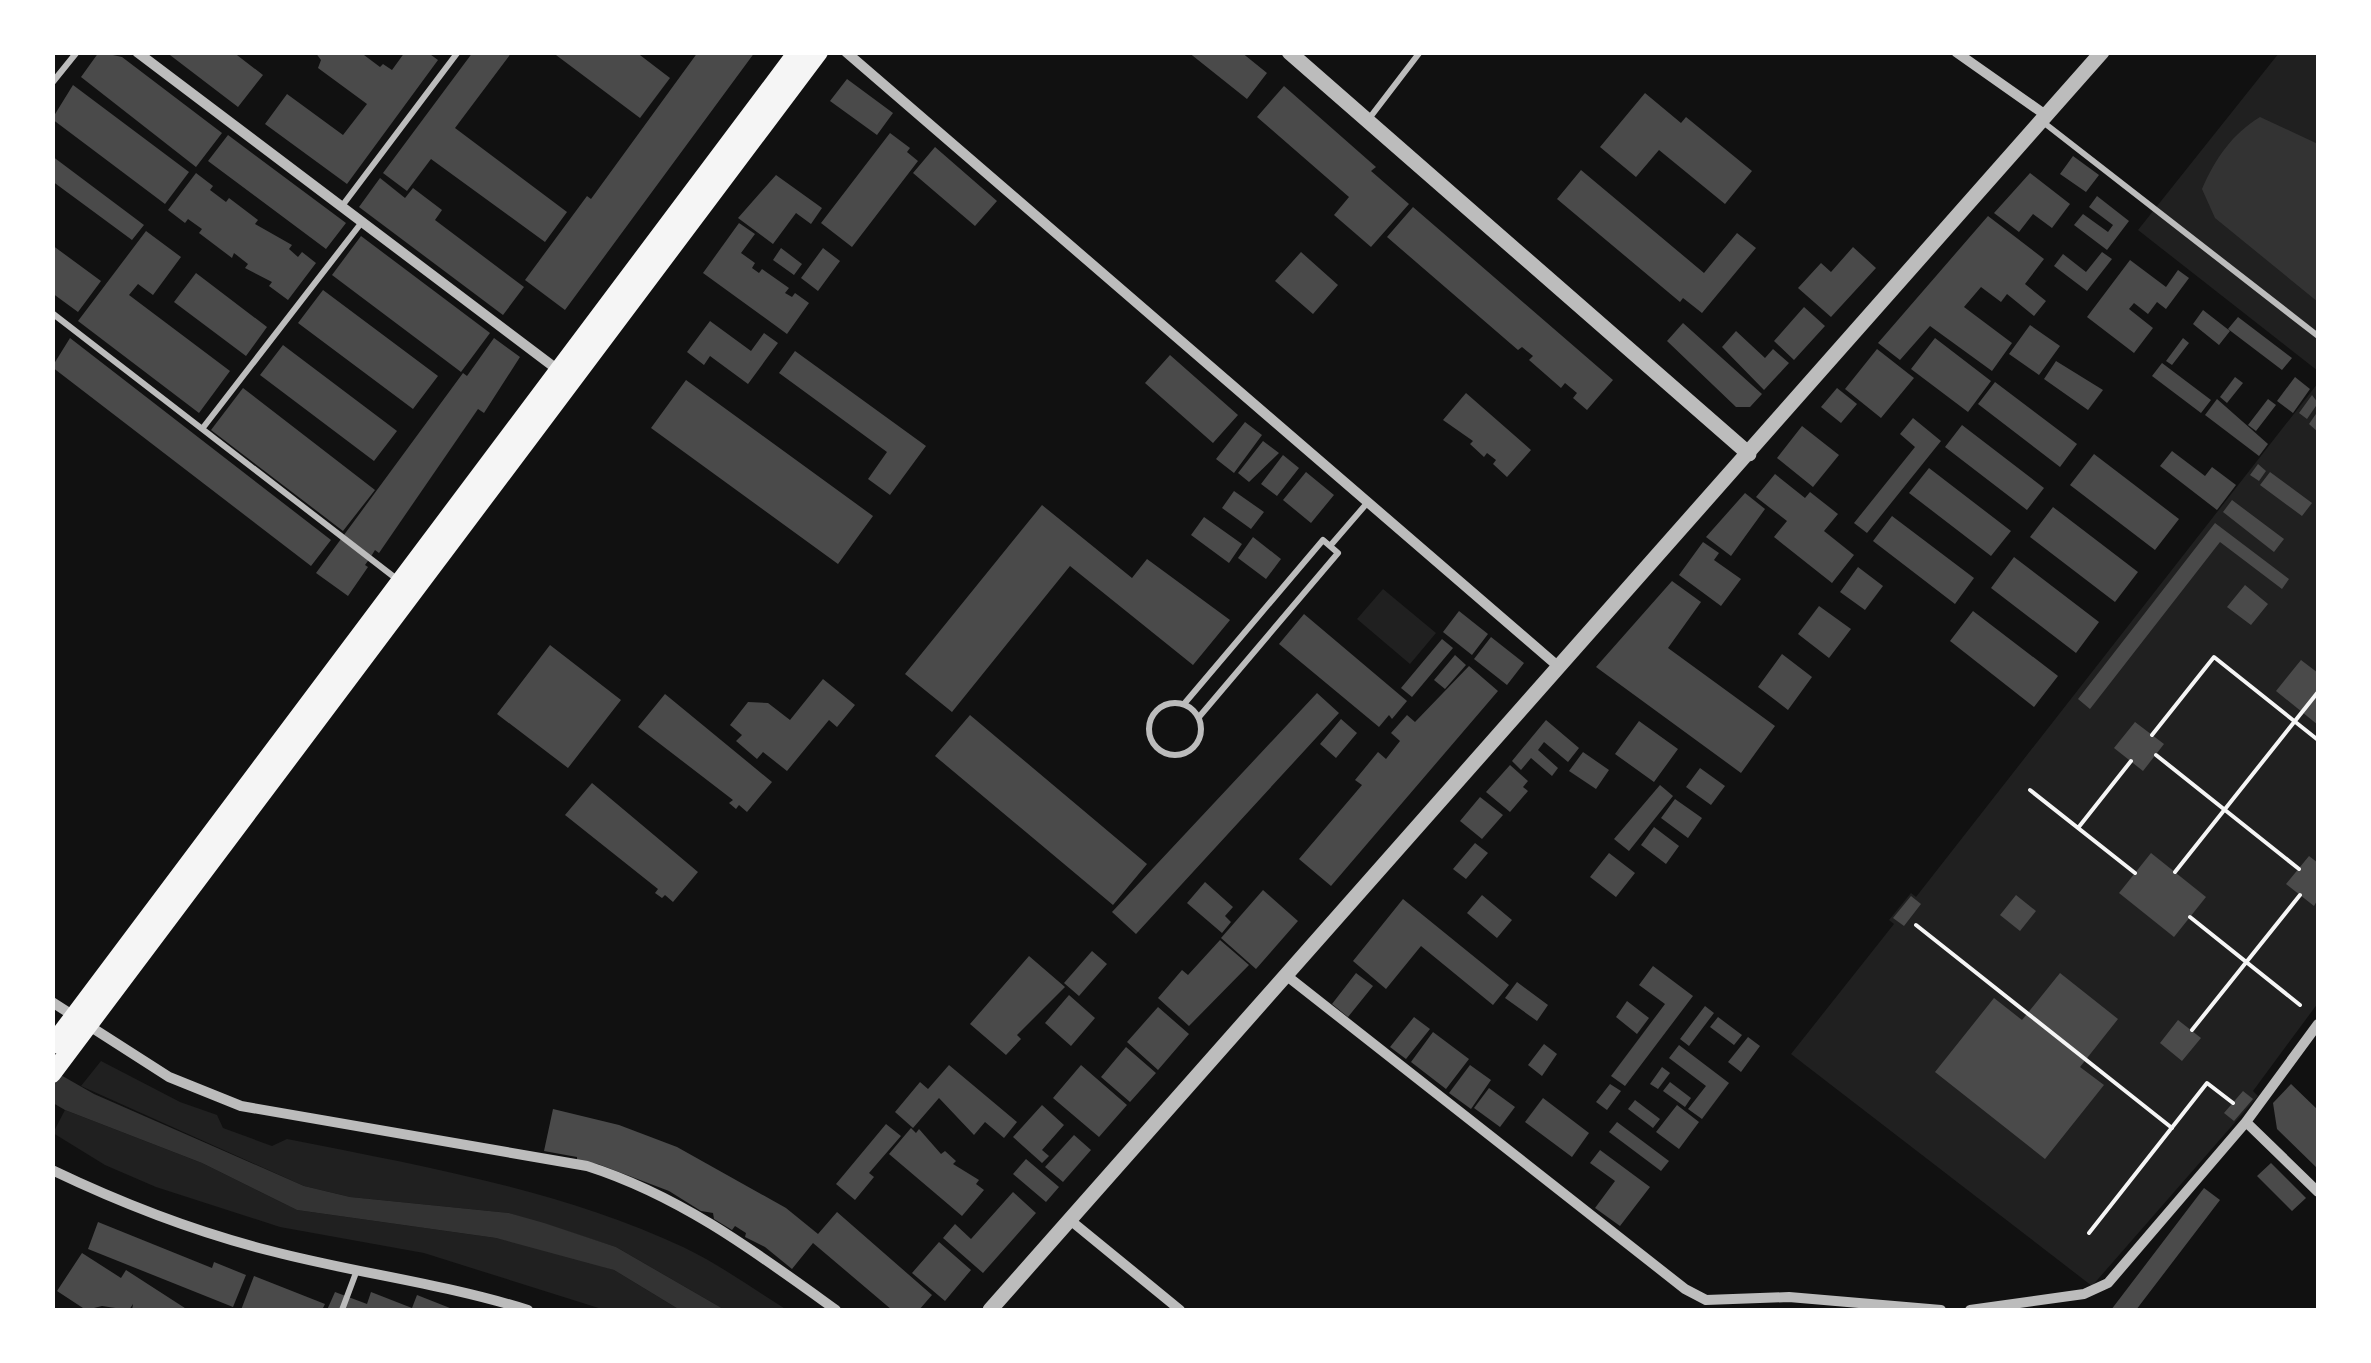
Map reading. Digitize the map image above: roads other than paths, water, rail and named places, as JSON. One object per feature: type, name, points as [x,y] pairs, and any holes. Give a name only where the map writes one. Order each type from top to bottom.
[{"type":"main road","points":[[80,1022],[399,581],[797,52]]},
{"type":"main road","points":[[52,1074],[63,1040],[819,52]]},
{"type":"street","points":[[138,52],[558,370]]},
{"type":"street","points":[[846,52],[1560,668]]},
{"type":"street","points":[[1289,52],[1749,454]]},
{"type":"street","points":[[1956,52],[2045,119]]},
{"type":"street","points":[[990,1310],[2102,52]]},
{"type":"street","points":[[1287,976],[1685,1289],[1706,1300],[1790,1297],[1942,1310]]},
{"type":"street","points":[[52,1002],[169,1077],[242,1106],[587,1166],[624,1178],[717,1226],[836,1310]]},
{"type":"street","points":[[1970,1310],[2084,1294],[2108,1283],[2246,1122],[2318,1024]]},
{"type":"street","points":[[2246,1122],[2318,1192]]},
{"type":"street","points":[[52,1170],[158,1216],[227,1240],[436,1284],[528,1310]]},
{"type":"street","points":[[1070,1220],[1180,1310]]},
{"type":"lane","points":[[52,83],[76,52]]},
{"type":"lane","points":[[341,206],[458,52]]},
{"type":"lane","points":[[1368,121],[1420,52]]},
{"type":"lane","points":[[2045,119],[2318,336]]},
{"type":"lane","points":[[202,429],[362,222]]},
{"type":"lane","points":[[52,314],[399,581]]},
{"type":"lane","points":[[1330,546],[1368,501]]},
{"type":"lane","points":[[1184,704],[1199,717],[1201,737],[1191,751],[1177,756],[1157,748],[1150,734],[1152,717],[1163,706],[1184,704],[1322,540],[1330,546],[1338,553],[1199,717]]},
{"type":"lane","points":[[342,1310],[358,1268]]}]
